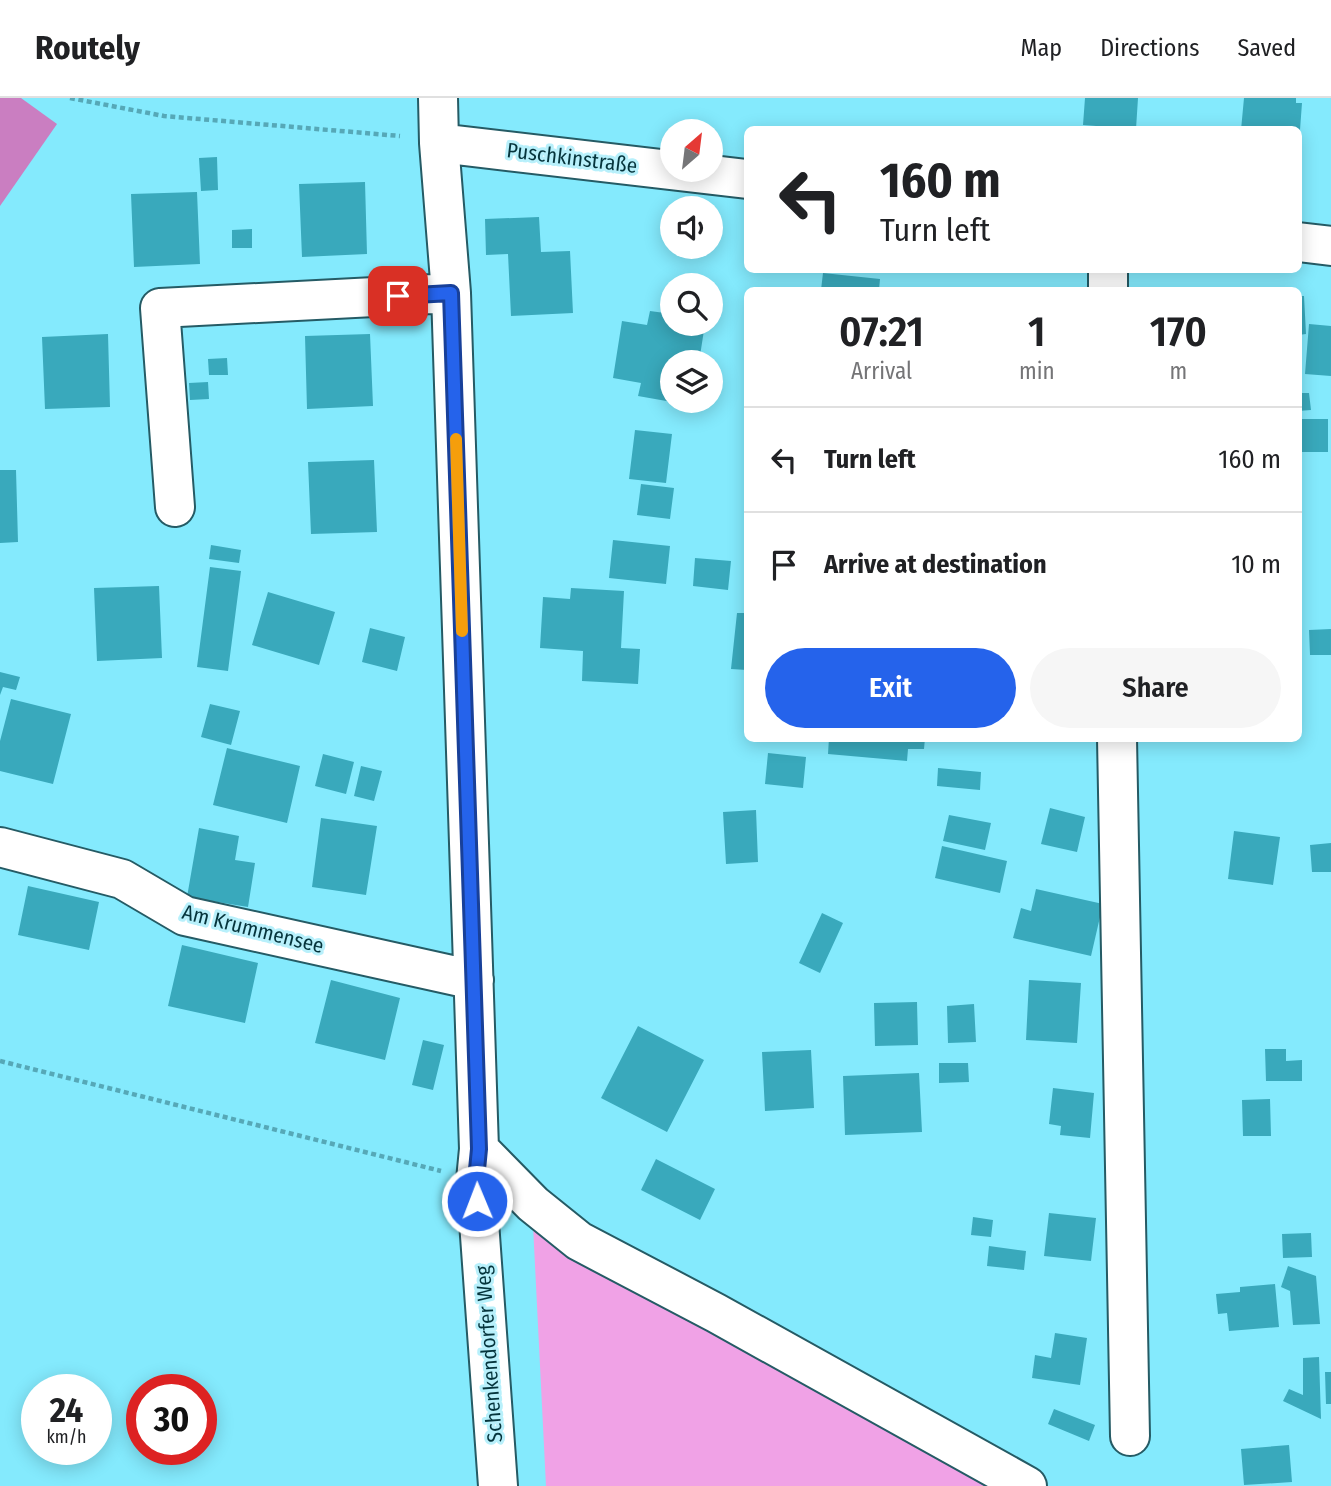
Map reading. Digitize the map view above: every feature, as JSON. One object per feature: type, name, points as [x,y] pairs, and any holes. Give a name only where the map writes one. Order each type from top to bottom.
[{"type":"street","points":[[438,98],[451,293],[474,980],[477,1164],[579,1241],[716,1313],[1027,1486]]},
{"type":"street","name":"Puschkinstraße","points":[[439,143],[744,179]]},
{"type":"street","points":[[1302,242],[1331,246]]},
{"type":"street","points":[[175,507],[160,308],[451,293]]},
{"type":"street","points":[[1117,742],[1130,1436]]},
{"type":"street","name":"Am Krummensee","points":[[0,847],[122,880],[185,916],[474,980]]},
{"type":"street","name":"Schenkendorfer Weg","points":[[477,1164],[498,1486]]},
{"type":"path","points":[[70,98],[164,116],[410,136],[439,143]]},
{"type":"path","points":[[0,1061],[477,1164]]},
{"type":"shaded area","points":[[0,98],[21,98],[57,124],[0,206]]},
{"type":"shaded area","points":[[533,1225],[1002,1486],[546,1486]]},
{"type":"building","points":[[1085,98],[1138,98],[1136,126],[1083,125]]},
{"type":"building","points":[[1244,98],[1296,98],[1296,103],[1302,103],[1300,126],[1241,126]]},
{"type":"building","points":[[217,157],[218,190],[201,191],[199,158]]},
{"type":"building","points":[[365,182],[367,254],[302,257],[299,184]]},
{"type":"building","points":[[197,192],[200,264],[134,267],[131,194]]},
{"type":"building","points":[[539,217],[541,252],[570,251],[573,313],[511,316],[508,254],[486,255],[485,219]]},
{"type":"building","points":[[252,229],[252,248],[232,248],[232,230]]},
{"type":"building","points":[[823,273],[880,279],[879,287],[821,287]]},
{"type":"building","points":[[1302,296],[1304,296],[1306,334],[1302,334]]},
{"type":"building","points":[[650,311],[660,312],[660,336],[703,336],[701,350],[660,350],[660,400],[638,396],[641,383],[613,378],[622,321],[647,325]]},
{"type":"building","points":[[1309,324],[1331,326],[1331,376],[1305,374]]},
{"type":"building","points":[[108,334],[110,407],[45,409],[42,337]]},
{"type":"building","points":[[370,334],[373,406],[307,409],[305,336]]},
{"type":"building","points":[[227,358],[228,375],[209,375],[208,359]]},
{"type":"building","points":[[208,382],[209,399],[190,400],[189,383]]},
{"type":"building","points":[[1302,393],[1309,393],[1311,410],[1302,411]]},
{"type":"building","points":[[1302,419],[1328,419],[1328,452],[1302,452]]},
{"type":"building","points":[[635,430],[672,434],[666,483],[629,479]]},
{"type":"building","points":[[374,460],[377,532],[311,534],[308,462]]},
{"type":"building","points":[[0,470],[16,470],[18,542],[0,543]]},
{"type":"building","points":[[641,484],[674,488],[670,519],[637,515]]},
{"type":"building","points":[[613,540],[670,546],[666,584],[609,578]]},
{"type":"building","points":[[211,545],[241,550],[239,563],[209,559]]},
{"type":"building","points":[[695,558],[731,561],[728,590],[693,586]]},
{"type":"building","points":[[210,567],[241,571],[228,671],[197,667]]},
{"type":"building","points":[[159,586],[162,658],[97,661],[94,588]]},
{"type":"building","points":[[571,588],[624,591],[621,648],[640,649],[638,684],[582,681],[583,651],[540,648],[543,597],[570,599]]},
{"type":"building","points":[[268,592],[335,612],[319,665],[252,645]]},
{"type":"building","points":[[737,613],[744,613],[744,670],[731,669]]},
{"type":"building","points":[[370,628],[405,637],[397,671],[362,662]]},
{"type":"building","points":[[1331,629],[1331,655],[1310,655],[1309,630]]},
{"type":"building","points":[[0,672],[20,677],[16,690],[3,687],[0,695]]},
{"type":"building","points":[[11,699],[71,714],[53,784],[0,771],[0,741]]},
{"type":"building","points":[[210,704],[240,711],[231,745],[201,737]]},
{"type":"building","points":[[829,742],[925,742],[924,749],[908,749],[907,761],[828,754]]},
{"type":"building","points":[[227,748],[300,766],[287,823],[213,805]]},
{"type":"building","points":[[768,753],[806,757],[803,788],[765,784]]},
{"type":"building","points":[[323,754],[354,762],[346,794],[315,786]]},
{"type":"building","points":[[361,766],[382,771],[374,801],[354,796]]},
{"type":"building","points":[[938,768],[981,772],[980,790],[937,786]]},
{"type":"building","points":[[1050,808],[1085,817],[1077,852],[1041,844]]},
{"type":"building","points":[[756,810],[758,862],[726,864],[723,812]]},
{"type":"building","points":[[949,815],[991,823],[985,850],[943,841]]},
{"type":"building","points":[[321,818],[377,826],[366,895],[312,887]]},
{"type":"building","points":[[199,828],[239,836],[235,860],[255,863],[248,907],[187,897]]},
{"type":"building","points":[[1234,831],[1280,837],[1273,885],[1228,879]]},
{"type":"building","points":[[1331,843],[1331,872],[1312,872],[1310,845]]},
{"type":"building","points":[[942,846],[1007,861],[1000,893],[935,878]]},
{"type":"building","points":[[28,886],[99,902],[89,950],[18,935]]},
{"type":"building","points":[[1036,889],[1103,904],[1091,956],[1013,938],[1021,908],[1031,911]]},
{"type":"building","points":[[822,913],[843,923],[820,973],[799,963]]},
{"type":"building","points":[[182,945],[258,963],[245,1023],[168,1006]]},
{"type":"building","points":[[331,980],[400,998],[385,1060],[315,1043]]},
{"type":"building","points":[[1029,980],[1081,983],[1077,1043],[1026,1040]]},
{"type":"building","points":[[917,1002],[918,1045],[875,1046],[874,1003]]},
{"type":"building","points":[[974,1004],[976,1042],[948,1043],[947,1006]]},
{"type":"building","points":[[638,1026],[704,1060],[667,1132],[601,1098]]},
{"type":"building","points":[[423,1040],[444,1045],[433,1090],[412,1085]]},
{"type":"building","points":[[1265,1049],[1286,1049],[1286,1061],[1302,1060],[1302,1081],[1266,1081]]},
{"type":"building","points":[[811,1050],[814,1108],[765,1111],[762,1052]]},
{"type":"building","points":[[939,1063],[968,1063],[969,1082],[939,1083]]},
{"type":"building","points":[[919,1073],[922,1132],[845,1135],[843,1076]]},
{"type":"building","points":[[1053,1088],[1094,1093],[1090,1138],[1060,1135],[1061,1126],[1049,1124]]},
{"type":"building","points":[[1270,1099],[1271,1136],[1243,1136],[1242,1100]]},
{"type":"building","points":[[656,1159],[715,1189],[700,1220],[641,1190]]},
{"type":"building","points":[[1049,1213],[1096,1218],[1091,1261],[1044,1256]]},
{"type":"building","points":[[973,1217],[993,1220],[991,1237],[971,1235]]},
{"type":"building","points":[[1311,1233],[1312,1257],[1283,1258],[1282,1234]]},
{"type":"building","points":[[989,1246],[1026,1251],[1024,1270],[987,1266]]},
{"type":"building","points":[[1288,1266],[1316,1276],[1320,1324],[1293,1325],[1290,1291],[1281,1287]]},
{"type":"building","points":[[1275,1284],[1279,1327],[1229,1331],[1227,1313],[1218,1314],[1216,1294],[1240,1292],[1240,1287]]},
{"type":"building","points":[[1055,1333],[1087,1338],[1080,1385],[1032,1378],[1035,1355],[1051,1358]]},
{"type":"building","points":[[1319,1357],[1321,1419],[1283,1401],[1289,1389],[1303,1395],[1303,1358]]},
{"type":"building","points":[[1325,1372],[1331,1372],[1331,1404],[1326,1404]]},
{"type":"building","points":[[1054,1409],[1095,1425],[1089,1441],[1048,1424]]},
{"type":"building","points":[[1289,1445],[1292,1482],[1244,1485],[1241,1449]]},
{"type":"slow traffic","points":[[456,439],[462,631]]},
{"type":"route","points":[[398,296],[451,293],[479,1149],[477,1201]]}]
